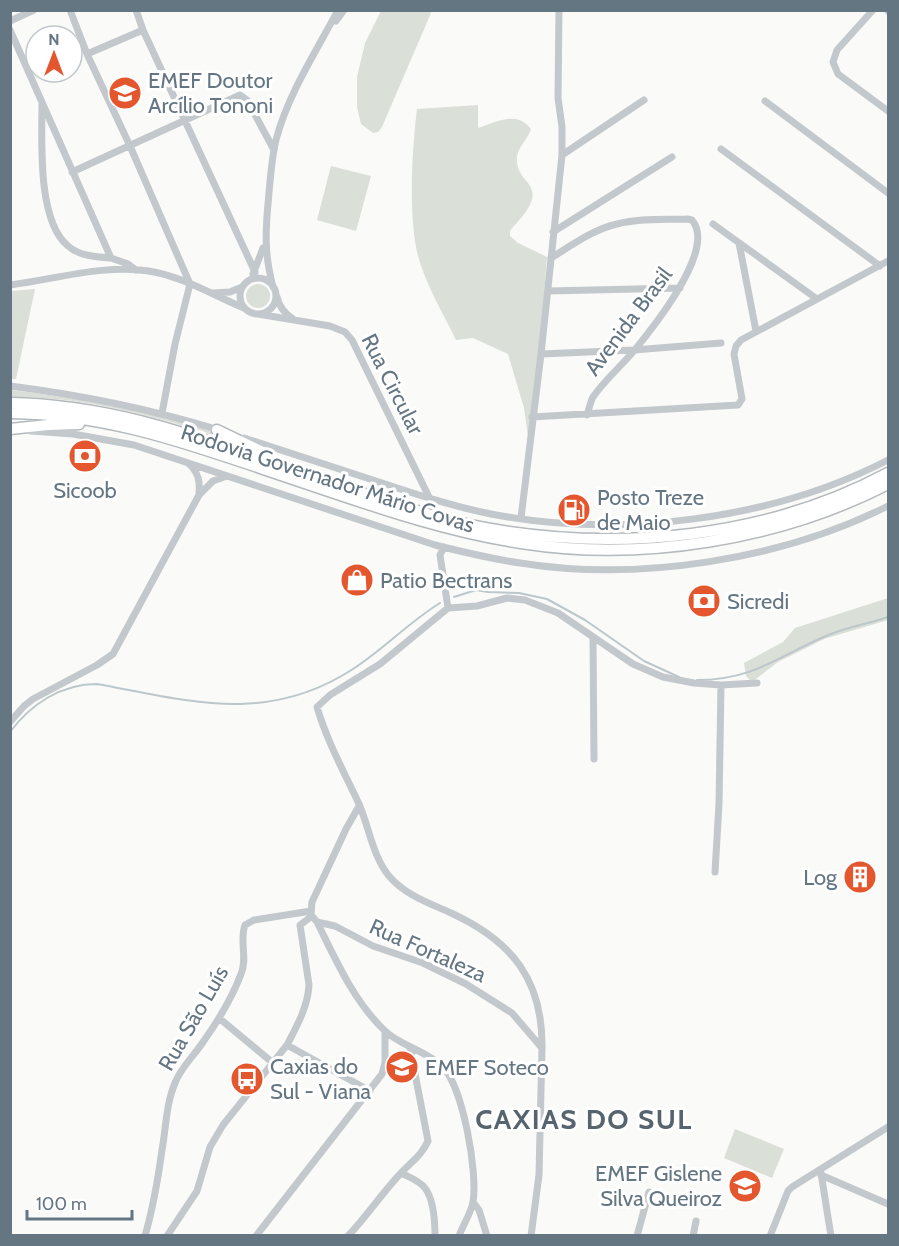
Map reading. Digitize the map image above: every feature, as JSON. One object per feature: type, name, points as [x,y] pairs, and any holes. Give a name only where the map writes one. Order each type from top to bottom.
[{"type":"highway","name":"Rodovia Governador Mário Covas","points":[[10,403],[68,407],[124,416],[188,434],[394,503],[483,527],[568,538],[665,537],[722,529],[841,496],[888,473]]},
{"type":"highway","name":"Rodovia Governador Mário Covas","points":[[10,413],[56,415],[123,426],[178,441],[436,525],[521,543],[568,548],[620,549],[668,546],[752,534],[812,516],[888,484]]},
{"type":"highway","points":[[10,430],[66,424],[123,426]]},
{"type":"highway","points":[[217,430],[308,474]]},
{"type":"street","points":[[10,21],[34,10]]},
{"type":"street","points":[[70,10],[87,54],[190,284],[175,344],[162,413]]},
{"type":"street","points":[[136,10],[184,121],[255,272]]},
{"type":"street","points":[[244,308],[239,294],[244,284],[255,272],[263,250],[274,150],[280,128],[307,66],[338,10]]},
{"type":"street","points":[[326,32],[345,10]]},
{"type":"street","points":[[521,518],[562,155],[562,127],[558,98],[559,10]]},
{"type":"street","points":[[873,10],[837,50],[833,62],[838,74],[888,111]]},
{"type":"street","points":[[10,30],[111,258]]},
{"type":"street","points":[[87,54],[143,30]]},
{"type":"street","points":[[72,172],[236,96],[243,96],[247,100],[274,150]]},
{"type":"street","points":[[562,155],[644,100]]},
{"type":"street","points":[[765,101],[888,193]]},
{"type":"street","points":[[42,102],[41,155],[46,200],[53,224],[66,244],[74,250],[93,256],[111,258],[128,264],[136,270]]},
{"type":"street","points":[[721,149],[880,266]]},
{"type":"street","points":[[553,232],[672,157]]},
{"type":"street","name":"Avenida Brasil","points":[[551,258],[586,237],[618,224],[648,220],[692,220],[697,228],[696,248],[680,288],[634,350],[594,397],[587,415]]},
{"type":"street","points":[[713,224],[817,299]]},
{"type":"street","points":[[265,237],[267,265],[279,305],[285,314],[295,320]]},
{"type":"street","points":[[739,243],[756,331]]},
{"type":"street","points":[[532,417],[736,406],[742,399],[735,350],[741,340],[888,261]]},
{"type":"street","points":[[13,285],[78,274],[136,270],[166,275],[190,284],[210,293],[244,308],[250,313],[258,314],[271,308],[275,301],[274,290],[268,281],[261,278],[253,278],[230,292],[210,293]]},
{"type":"street","points":[[548,291],[680,288]]},
{"type":"street","name":"Rua Circular","points":[[258,314],[339,328],[352,340],[430,499]]},
{"type":"street","points":[[541,354],[720,343]]},
{"type":"street","points":[[10,386],[81,396],[162,413],[430,499],[491,514],[569,524],[622,526],[712,516],[804,494],[865,472],[888,460]]},
{"type":"street","points":[[10,430],[94,436],[134,445],[444,547],[521,564],[620,569],[721,560],[763,552],[819,536],[888,506]]},
{"type":"street","points":[[185,461],[197,472],[200,480],[199,495]]},
{"type":"street","points":[[10,722],[33,699],[113,654],[199,495],[218,478],[230,476]]},
{"type":"street","points":[[444,547],[440,555],[448,608]]},
{"type":"street","points":[[531,1236],[539,1175],[542,1048],[542,1027],[535,995],[518,963],[484,929],[414,896],[393,881],[379,859],[359,806],[326,735],[317,707],[330,695],[380,664],[448,608],[477,606],[507,598],[525,600],[558,613],[633,664],[648,671],[679,681],[721,685],[757,683]]},
{"type":"street","points":[[593,637],[594,759]]},
{"type":"street","points":[[716,872],[721,685]]},
{"type":"street","points":[[359,806],[312,902],[313,916],[350,987],[367,1011],[385,1031],[442,1066],[455,1086],[467,1129],[473,1202],[459,1236]]},
{"type":"street","points":[[167,1236],[196,1191],[210,1147],[223,1125],[287,1045],[308,994],[309,985],[300,930],[302,922],[313,916]]},
{"type":"street","name":"Rua São Luís","points":[[145,1236],[174,1083],[181,1070],[203,1043],[242,973],[245,925],[254,920],[313,916]]},
{"type":"street","name":"Rua Fortaleza","points":[[313,916],[373,946],[423,963],[466,984],[512,1013],[542,1048]]},
{"type":"street","points":[[219,1017],[273,1063]]},
{"type":"street","points":[[256,1236],[382,1074],[385,1063],[385,1031]]},
{"type":"street","points":[[287,1045],[370,1091]]},
{"type":"street","points":[[348,1236],[369,1214],[401,1173],[424,1151],[428,1141],[410,1048]]},
{"type":"street","points":[[770,1236],[788,1191],[888,1127]]},
{"type":"street","points":[[820,1172],[888,1204]]},
{"type":"street","points":[[820,1172],[831,1236]]},
{"type":"street","points":[[401,1173],[420,1183],[428,1193],[435,1236]]},
{"type":"street","points":[[637,1236],[649,1192]]},
{"type":"street","points":[[473,1202],[479,1210],[487,1236]]},
{"type":"street","points":[[693,1236],[696,1221]]},
{"type":"shaded area","points":[[430,10],[431,13],[382,127],[378,132],[373,133],[361,124],[357,107],[357,77],[365,43],[381,11]]},
{"type":"shaded area","points":[[478,105],[478,128],[513,119],[525,123],[531,129],[519,149],[517,163],[518,169],[532,189],[531,202],[524,215],[510,231],[510,236],[518,243],[547,257],[541,335],[528,436],[524,408],[508,354],[473,338],[456,340],[425,278],[415,240],[412,183],[417,109]]},
{"type":"shaded area","points":[[331,166],[371,176],[356,231],[317,220]]},
{"type":"shaded area","points":[[258,284],[267,287],[270,296],[267,305],[258,308],[249,305],[246,296],[249,287]]},
{"type":"shaded area","points":[[35,289],[16,379],[11,379],[11,291]]},
{"type":"shaded area","points":[[11,390],[85,401],[159,416],[215,433],[233,441],[178,424],[96,404],[11,397]]},
{"type":"shaded area","points":[[888,598],[888,620],[824,639],[778,662],[752,682],[746,676],[744,663],[783,642],[795,628]]},
{"type":"shaded area","points":[[735,1129],[784,1149],[772,1178],[724,1158]]},
{"type":"waterway","points":[[454,597],[476,590],[519,593],[547,599],[585,620],[644,661],[679,677]]},
{"type":"waterway","points":[[10,732],[27,713],[48,698],[59,692],[84,685],[97,684],[164,697],[228,704],[259,703],[290,697],[321,686],[353,669],[440,603]]},
{"type":"waterway","points":[[697,680],[717,679],[750,672],[834,633],[888,617]]},
{"type":"place","name":"EMEF Doutor Arcílio Tononi","points":[[125,93]]},
{"type":"place","name":"Sicoob","points":[[85,456]]},
{"type":"place","name":"Posto Treze de Maio","points":[[574,510]]},
{"type":"place","name":"Patio Bectrans","points":[[357,580]]},
{"type":"place","name":"Sicredi","points":[[704,601]]},
{"type":"place","name":"Log","points":[[860,877]]},
{"type":"place","name":"EMEF Soteco","points":[[402,1067]]},
{"type":"place","name":"Caxias do Sul - Viana","points":[[247,1079]]},
{"type":"place","name":"EMEF Gislene Silva Queiroz","points":[[745,1186]]},
{"type":"district","name":"CAXIAS DO SUL","points":[[584,1119]]}]
